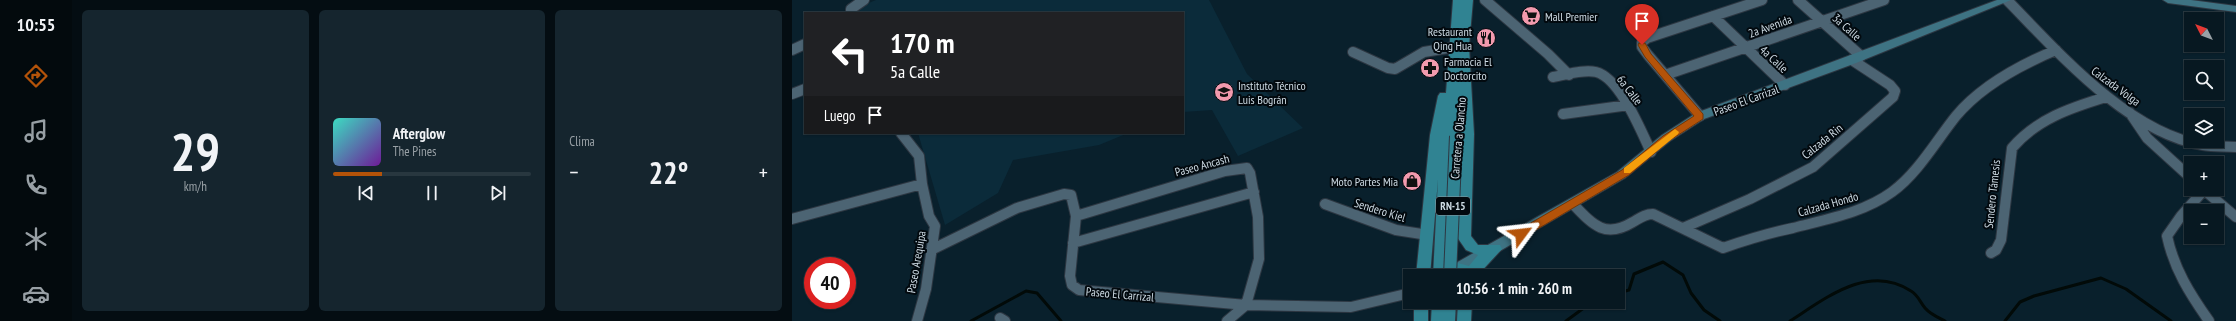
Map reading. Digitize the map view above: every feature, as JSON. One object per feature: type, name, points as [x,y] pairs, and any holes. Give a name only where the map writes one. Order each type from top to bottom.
[{"type":"main road","name":"Carretera a Olancho","points":[[1458,0],[1454,47],[1459,77]]},
{"type":"main road","name":"Carretera a Olancho","points":[[1441,269],[1451,136],[1464,46],[1468,0]]},
{"type":"main road","points":[[1424,269],[1436,135],[1445,92],[1459,77]]},
{"type":"main road","points":[[1459,77],[1468,134],[1464,237],[1469,247],[1478,251],[1495,249]]},
{"type":"main road","name":"Carretera a Olancho","points":[[1451,136],[1462,269]]},
{"type":"main road","points":[[1421,321],[1422,309]]},
{"type":"main road","points":[[1438,321],[1439,309]]},
{"type":"main road","points":[[1448,321],[1449,309]]},
{"type":"main road","points":[[1464,321],[1465,309]]},
{"type":"street","points":[[851,12],[854,5],[864,0]]},
{"type":"street","points":[[1485,0],[1548,54],[1569,75]]},
{"type":"street","points":[[1700,116],[1644,49],[1642,44],[1644,40],[1762,0]]},
{"type":"street","name":"3a Calle","points":[[1798,0],[1822,21],[1857,58]]},
{"type":"street","name":"2a Avenida","points":[[1665,75],[1884,0]]},
{"type":"street","name":"Calzada Volga","points":[[2006,0],[2078,74],[2106,97],[2176,137],[2193,143],[2235,148]]},
{"type":"street","name":"Paseo El Carrizal","points":[[1469,269],[1495,249],[1626,172],[1666,138],[1700,116],[1857,58],[2006,0]]},
{"type":"street","points":[[2168,0],[2236,9]]},
{"type":"street","points":[[2216,0],[2236,2]]},
{"type":"street","name":"4a Calle","points":[[1713,16],[1785,85]]},
{"type":"street","points":[[792,50],[804,44]]},
{"type":"street","points":[[1353,52],[1388,68],[1395,69],[1424,52],[1454,47]]},
{"type":"street","name":"Calzada Hondo","points":[[1573,204],[1592,224],[1604,230],[1616,230],[1648,214],[1659,215],[1716,246],[1723,248],[1763,235],[1851,213],[1872,204],[1892,192],[1908,177],[1974,97],[2032,60],[2056,50]]},
{"type":"street","name":"Calzada Rin","points":[[1683,228],[1750,199],[1813,167],[1893,97],[1895,91],[1857,58]]},
{"type":"street","name":"6a Calle","points":[[1553,77],[1590,72],[1600,73],[1629,105],[1651,152]]},
{"type":"street","points":[[792,94],[804,89]]},
{"type":"street","name":"Sendero Támesis","points":[[1991,253],[2001,240],[2010,154],[2012,148],[2046,119],[2072,107],[2106,97]]},
{"type":"street","points":[[1563,114],[1629,105]]},
{"type":"street","points":[[2129,111],[2147,138],[2184,172]]},
{"type":"street","name":"Paseo Arequipa","points":[[903,134],[919,156],[922,184],[930,216],[935,226],[926,289],[917,321]]},
{"type":"street","name":"Paseo Ancash","points":[[1076,216],[1225,171],[1247,168],[1250,173],[1258,217],[1259,259],[1246,305]]},
{"type":"street","points":[[792,219],[922,184]]},
{"type":"street","points":[[1074,243],[1254,192]]},
{"type":"street","name":"Paseo El Carrizal","points":[[931,250],[1017,208],[1064,194],[1071,195],[1076,216],[1070,276],[1072,285],[1080,290],[1246,305],[1351,306],[1403,295]]},
{"type":"street","points":[[2197,196],[2167,236],[2170,257],[2186,289],[2209,321]]},
{"type":"street","points":[[2211,196],[2236,217]]},
{"type":"street","name":"Sendero Kiel","points":[[1325,204],[1396,230],[1428,235]]},
{"type":"street","points":[[1227,321],[1246,305]]},
{"type":"shaded area","name":"Instituto Técnico Luis Bográn","points":[[876,0],[1209,0],[1247,74],[1303,128],[1238,156],[1212,110],[1184,112],[1184,12],[860,12],[859,7]]},
{"type":"shaded area","points":[[918,134],[1126,134],[1099,145],[1013,160],[998,193],[945,225]]},
{"type":"waterway","points":[[1625,291],[1629,290],[1634,274],[1663,262],[1683,275],[1691,293],[1704,310],[1720,321]]},
{"type":"waterway","points":[[2005,321],[2020,302],[2034,296],[2101,278],[2126,289],[2171,321]]},
{"type":"waterway","points":[[1790,321],[1833,294],[1848,287],[1864,282],[1879,281],[1895,283],[1911,291],[1927,310],[1945,321]]},
{"type":"waterway","points":[[971,321],[1026,291],[1037,293],[1061,321]]},
{"type":"waterway","points":[[1566,321],[1582,309]]},
{"type":"slow traffic","points":[[1627,171],[1675,132]]},
{"type":"place","name":"Mall Premier","points":[[1531,16]]},
{"type":"place","name":"Restaurant Qing Hua","points":[[1486,38]]},
{"type":"place","name":"Farmacia El Doctorcito","points":[[1430,68]]},
{"type":"place","name":"Instituto Técnico Luis Bográn","points":[[1224,92]]},
{"type":"place","name":"Moto Partes Mia","points":[[1412,181]]},
{"type":"route","points":[[1521,234],[1626,172],[1666,138],[1700,116],[1648,55],[1642,45]]}]
